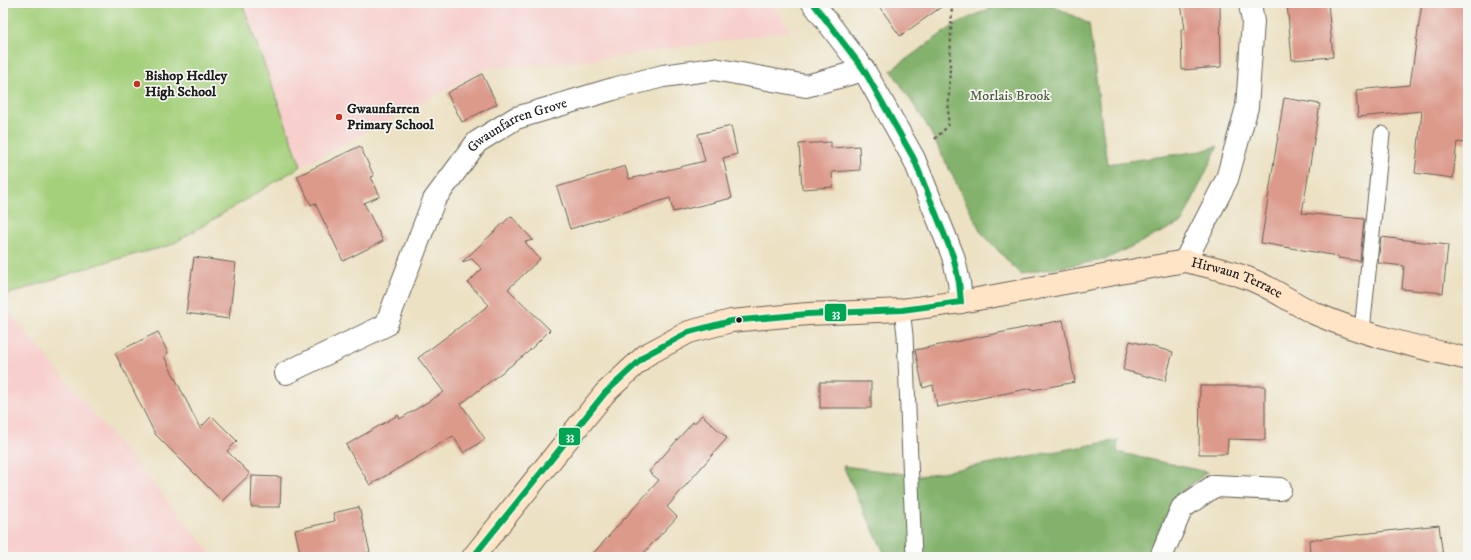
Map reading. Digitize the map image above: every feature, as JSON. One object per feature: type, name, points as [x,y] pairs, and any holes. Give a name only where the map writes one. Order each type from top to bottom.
[{"type":"street","points":[[813,3],[864,70],[914,159],[952,256],[959,282],[961,302]]},
{"type":"street","points":[[1185,261],[1227,179],[1247,107],[1252,22],[1250,3]]},
{"type":"street","name":"Gwaunfarren Grove","points":[[286,373],[386,325],[434,200],[477,142],[516,118],[613,89],[663,76],[714,69],[806,86],[864,70]]},
{"type":"street","name":"Hirwaun Terrace","points":[[473,557],[605,393],[646,356],[689,332],[731,321],[808,314],[902,310],[961,302],[1185,261],[1206,265],[1252,280],[1316,314],[1362,331],[1468,359]]},
{"type":"street","points":[[1161,557],[1182,508],[1214,486],[1280,489]]},
{"type":"lane","points":[[1362,331],[1382,134]]},
{"type":"lane","points":[[902,310],[905,334],[914,557]]},
{"type":"path","points":[[914,159],[948,126],[952,3]]},
{"type":"shaded area","name":"Bishop Hedley High School","points":[[3,3],[772,3],[790,31],[586,61],[488,68],[301,166],[171,245],[102,263],[3,296]]},
{"type":"shaded area","points":[[3,305],[214,557],[3,557]]},
{"type":"green space","name":"Bishop Hedley High School","points":[[3,3],[242,3],[301,166],[171,245],[102,263],[3,296]]},
{"type":"green space","name":"Morlais Brook","points":[[1003,3],[1048,3],[1089,24],[1107,164],[1201,151],[1218,146],[1182,222],[1104,260],[1020,274],[981,232],[927,125],[891,70],[957,23]]},
{"type":"green space","points":[[1118,440],[1117,452],[1207,472],[1175,498],[1147,557],[886,557],[843,466],[920,476]]},
{"type":"building","points":[[877,3],[947,3],[900,36]]},
{"type":"building","points":[[1181,3],[1220,3],[1221,67],[1182,70],[1181,29],[1185,29]]},
{"type":"building","points":[[1287,3],[1328,3],[1333,57],[1292,60]]},
{"type":"building","points":[[1422,3],[1468,3],[1468,126],[1466,143],[1457,142],[1453,178],[1415,173],[1422,111],[1358,117],[1356,90],[1410,85]]},
{"type":"building","points":[[482,74],[497,104],[462,122],[447,93]]},
{"type":"building","points":[[1284,98],[1320,104],[1302,213],[1364,219],[1360,261],[1261,243]]},
{"type":"building","points":[[731,126],[737,154],[723,158],[732,198],[673,212],[670,198],[570,229],[557,187],[625,166],[629,179],[705,161],[698,134]]},
{"type":"building","points":[[831,142],[831,148],[859,146],[860,170],[832,172],[833,187],[802,189],[799,144]]},
{"type":"building","points":[[360,146],[374,176],[371,177],[380,196],[364,203],[383,241],[343,261],[315,203],[311,205],[297,176]]},
{"type":"building","points":[[511,216],[533,240],[525,242],[540,259],[508,289],[550,330],[527,353],[461,404],[485,439],[464,453],[453,436],[370,485],[346,445],[398,415],[400,419],[444,392],[418,358],[489,305],[468,283],[482,269],[472,259],[462,262]]},
{"type":"building","points":[[1381,237],[1448,245],[1443,293],[1402,289],[1404,266],[1378,263]]},
{"type":"building","points":[[194,257],[236,263],[229,319],[186,313]]},
{"type":"building","points":[[1063,320],[1075,382],[1033,390],[1032,388],[937,407],[933,385],[923,388],[915,350]]},
{"type":"building","points":[[158,332],[168,353],[164,356],[200,428],[212,416],[237,441],[227,451],[250,474],[222,501],[155,434],[115,353]]},
{"type":"building","points":[[1130,341],[1173,352],[1165,381],[1123,370]]},
{"type":"building","points":[[820,382],[871,382],[871,408],[820,408]]},
{"type":"building","points":[[1200,386],[1265,386],[1265,440],[1228,439],[1227,454],[1199,454]]},
{"type":"building","points":[[702,415],[727,438],[667,507],[677,517],[640,557],[590,557],[659,480],[649,472],[693,422],[694,424]]},
{"type":"building","points":[[252,476],[281,477],[280,507],[251,507]]},
{"type":"building","points":[[359,507],[370,552],[350,557],[301,557],[295,530],[335,521],[333,513]]},
{"type":"building","points":[[1439,525],[1443,557],[1310,557],[1309,540]]},
{"type":"transit line","name":"33","points":[[473,557],[605,393],[646,355],[689,332],[731,321],[808,314],[902,310],[961,302],[959,282],[953,256],[914,159],[864,70],[813,3]]},
{"type":"place","name":"Bishop Hedley High School","points":[[137,84]]},
{"type":"place","name":"Gwaunfarren Primary School","points":[[339,117]]}]
